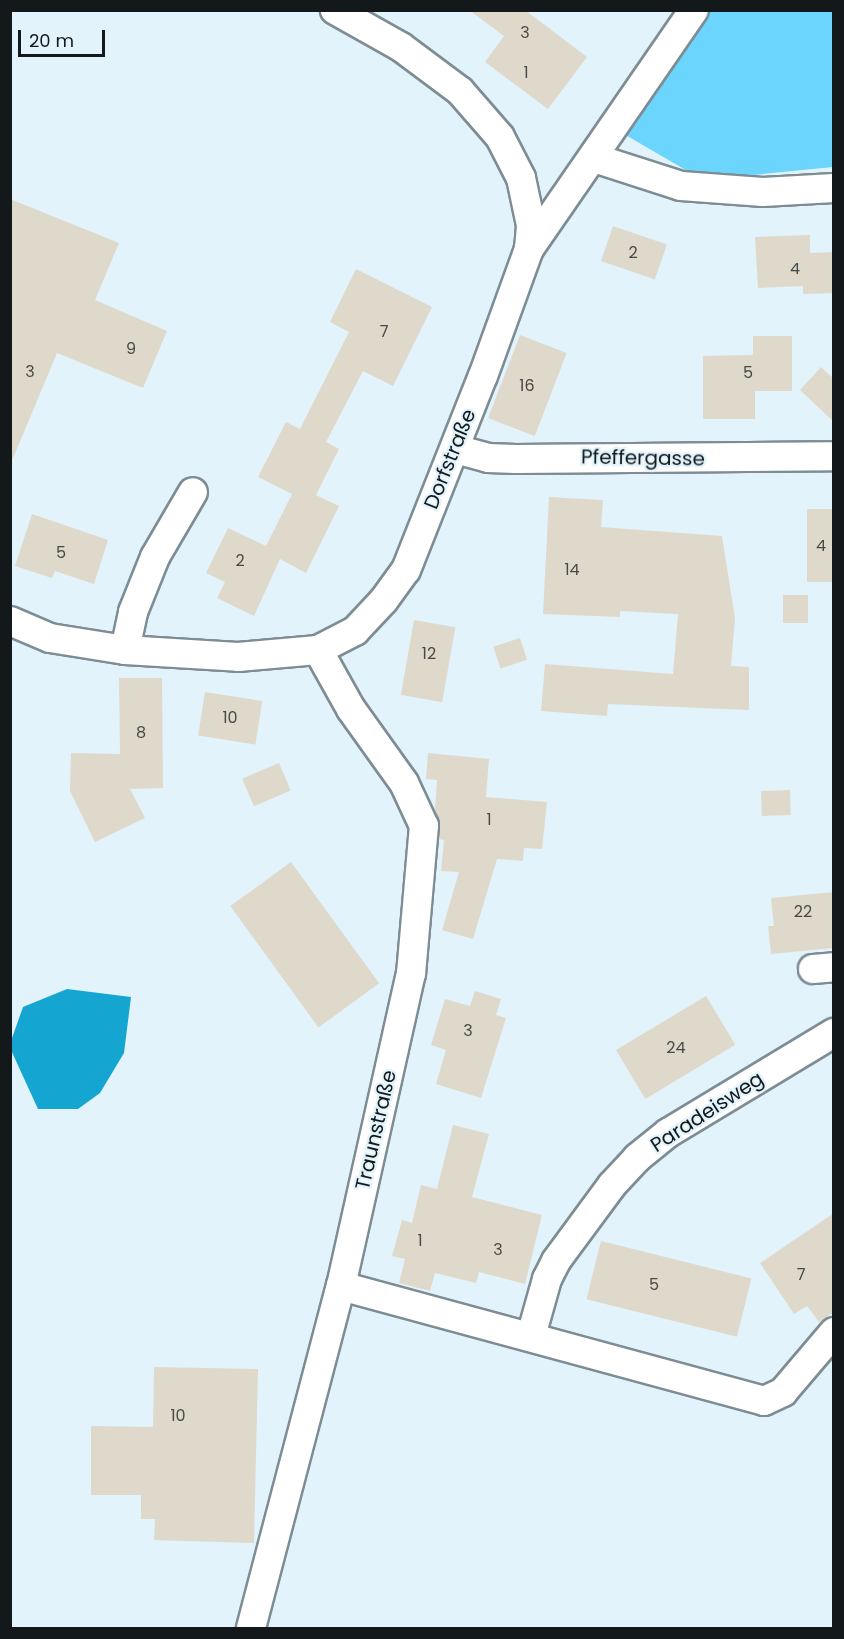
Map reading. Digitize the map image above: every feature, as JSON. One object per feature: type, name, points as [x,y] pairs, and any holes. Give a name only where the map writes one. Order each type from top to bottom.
[{"type":"street","name":"Dorfstraße","points":[[10,621],[50,639],[125,650],[238,657],[318,650],[355,631],[384,600],[406,570],[529,249],[531,225],[521,178],[501,137],[460,91],[401,47],[335,10]]},
{"type":"street","points":[[529,249],[694,10]]},
{"type":"street","points":[[594,158],[681,186],[763,192],[834,188]]},
{"type":"street","name":"Pfeffergasse","points":[[454,449],[488,458],[516,459],[834,456]]},
{"type":"street","points":[[125,650],[133,612],[155,557],[193,492]]},
{"type":"street","name":"Traunstraße","points":[[251,1629],[341,1286],[411,974],[424,826],[404,783],[351,710],[318,650]]},
{"type":"street","name":"Paradeisweg","points":[[531,1336],[547,1279],[556,1261],[612,1185],[637,1158],[668,1133],[834,1033]]},
{"type":"street","points":[[341,1286],[764,1401],[783,1392],[834,1332]]},
{"type":"shaded area","points":[[691,11],[833,11],[833,167],[703,180],[610,126]]},
{"type":"shaded area","points":[[67,989],[131,997],[124,1053],[100,1093],[78,1109],[38,1109],[11,1050],[11,1041],[23,1007]]},
{"type":"building","points":[[469,10],[525,10],[587,57],[548,109],[485,62],[504,36]]},
{"type":"building","points":[[10,199],[119,243],[95,300],[167,331],[143,388],[57,353],[11,463]]},
{"type":"building","points":[[613,226],[667,245],[655,280],[601,261]]},
{"type":"building","points":[[810,235],[810,253],[834,252],[834,293],[803,294],[803,286],[758,288],[755,237]]},
{"type":"building","points":[[356,269],[432,307],[393,386],[363,371],[326,442],[339,449],[316,495],[339,506],[306,573],[280,559],[254,616],[217,598],[225,582],[206,573],[228,528],[266,546],[292,494],[258,477],[286,422],[300,429],[349,332],[330,322]]},
{"type":"building","points":[[520,335],[567,353],[535,436],[488,418]]},
{"type":"building","points":[[753,336],[792,336],[792,391],[755,391],[755,419],[703,419],[703,356],[753,355]]},
{"type":"building","points":[[821,367],[834,379],[834,422],[800,390]]},
{"type":"building","points":[[549,497],[603,500],[601,527],[722,536],[735,618],[731,666],[749,667],[749,710],[608,704],[607,716],[541,711],[545,664],[673,674],[678,614],[620,611],[620,617],[543,614]]},
{"type":"building","points":[[807,509],[834,509],[834,582],[807,582]]},
{"type":"building","points":[[32,514],[108,540],[94,584],[55,571],[52,578],[15,566]]},
{"type":"building","points":[[783,595],[808,595],[808,623],[783,623]]},
{"type":"building","points":[[414,620],[455,627],[442,702],[401,695]]},
{"type":"building","points":[[520,638],[527,660],[500,669],[493,647]]},
{"type":"building","points":[[119,678],[162,678],[163,788],[130,789],[145,818],[95,842],[70,791],[71,753],[120,754]]},
{"type":"building","points":[[205,692],[262,701],[255,745],[198,735]]},
{"type":"building","points":[[428,753],[489,759],[486,797],[547,802],[542,849],[524,848],[523,861],[497,859],[473,939],[442,930],[459,872],[441,871],[444,840],[439,839],[440,827],[435,810],[437,780],[426,779]]},
{"type":"building","points":[[279,763],[291,791],[254,806],[242,779]]},
{"type":"building","points":[[790,790],[791,815],[762,816],[761,791]]},
{"type":"building","points":[[291,862],[379,983],[318,1027],[230,906]]},
{"type":"building","points":[[834,892],[834,948],[771,954],[768,926],[774,926],[771,898]]},
{"type":"building","points":[[475,991],[501,999],[496,1015],[506,1018],[481,1098],[436,1084],[446,1050],[431,1045],[445,999],[470,1006]]},
{"type":"building","points":[[706,996],[735,1045],[645,1099],[616,1050]]},
{"type":"building","points":[[453,1125],[489,1134],[472,1197],[542,1215],[525,1284],[479,1272],[476,1283],[435,1273],[430,1291],[399,1283],[405,1259],[392,1256],[402,1220],[412,1223],[421,1185],[437,1189]]},
{"type":"building","points":[[834,1213],[834,1312],[819,1322],[807,1306],[794,1314],[760,1263]]},
{"type":"building","points":[[601,1241],[751,1278],[737,1337],[586,1299]]},
{"type":"building","points":[[154,1367],[258,1369],[254,1543],[154,1540],[155,1519],[141,1519],[141,1495],[91,1495],[91,1426],[153,1427]]}]
